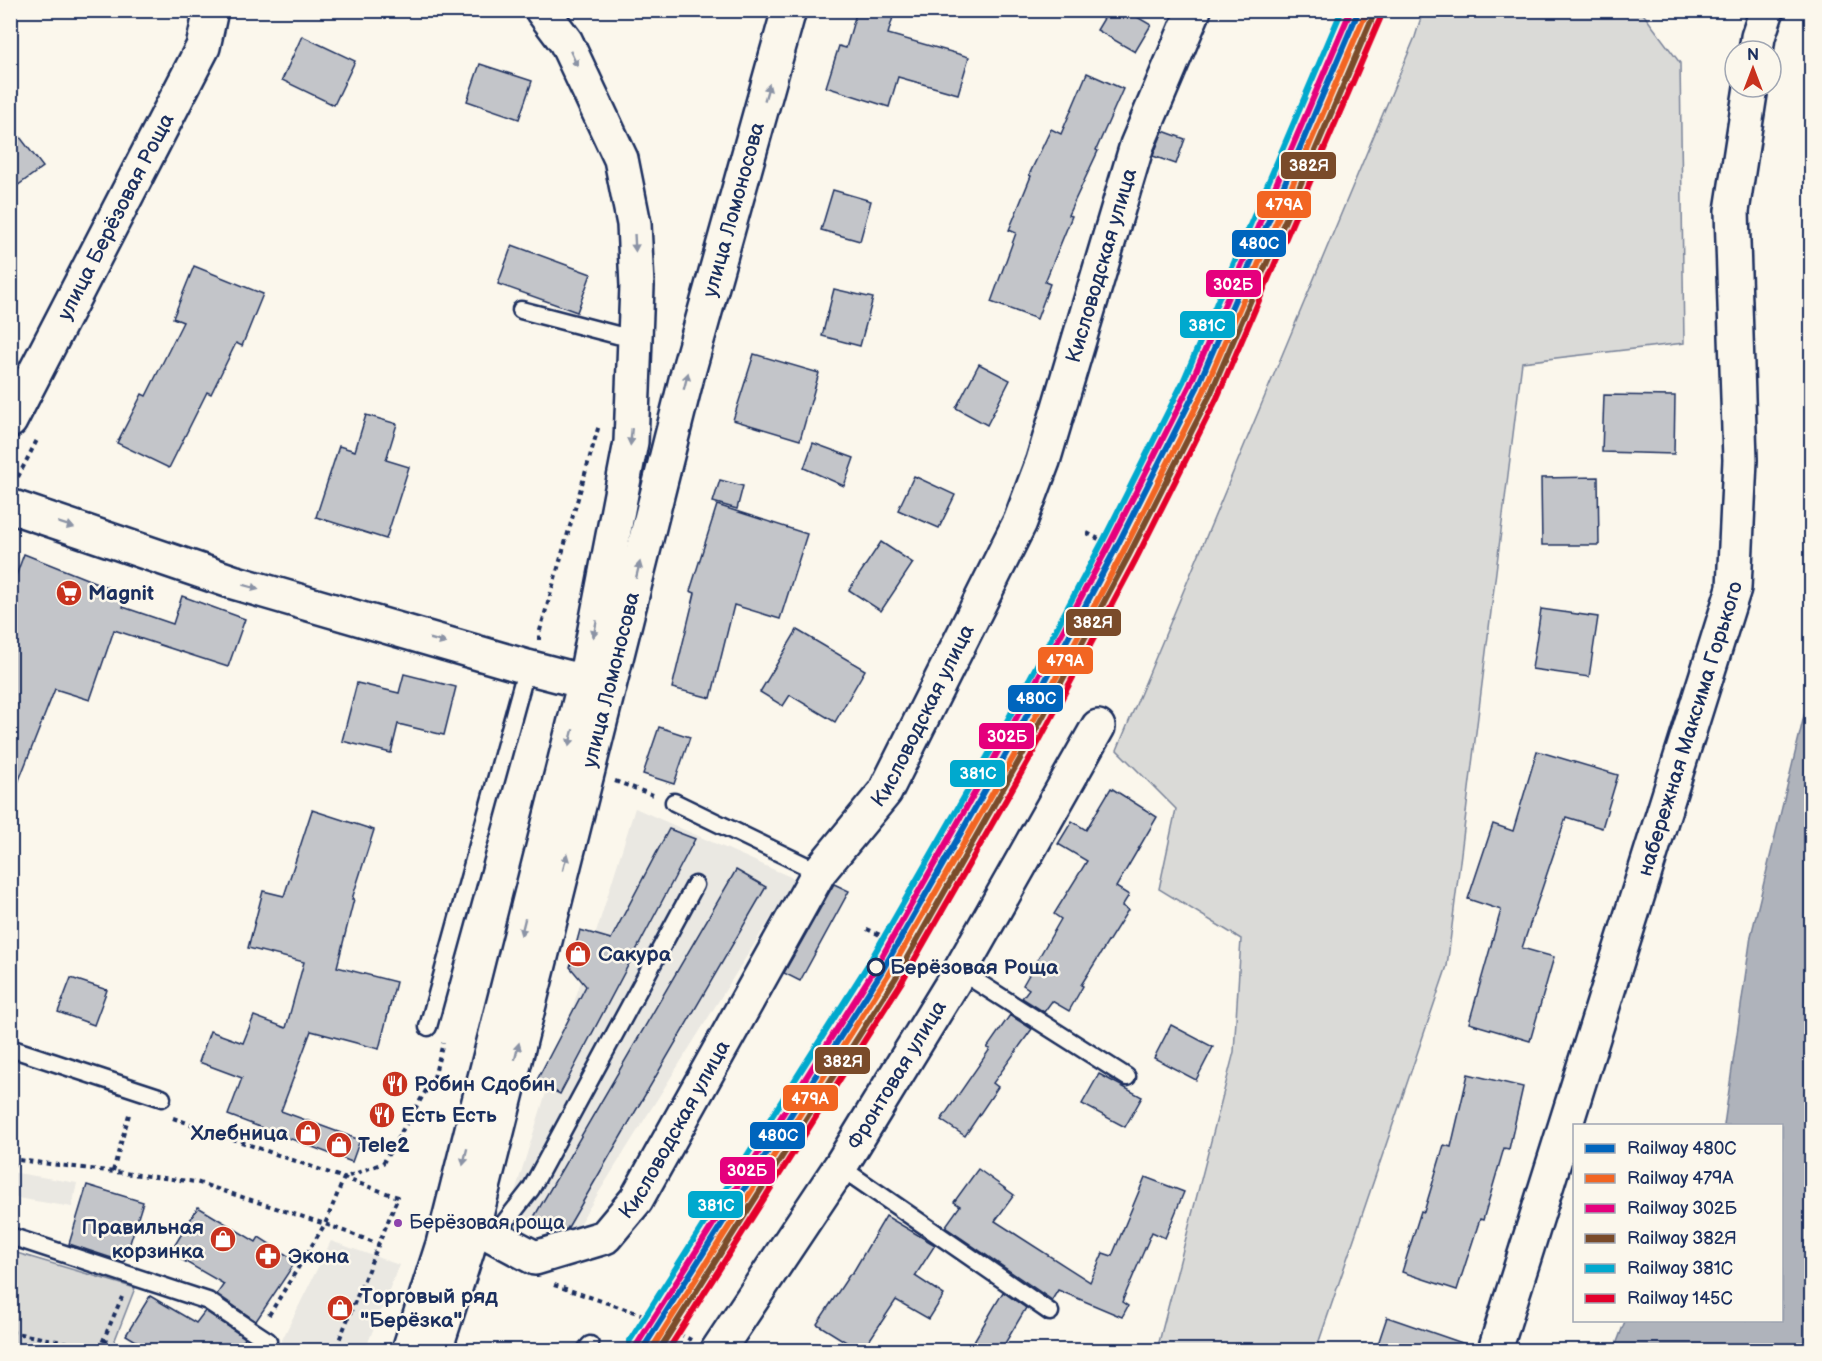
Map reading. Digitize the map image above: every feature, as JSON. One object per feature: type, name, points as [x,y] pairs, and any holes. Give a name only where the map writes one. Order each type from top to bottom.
[{"type":"street","name":"улица Берёзовая Роща","points":[[10,421],[203,47],[211,10]]},
{"type":"street","points":[[10,506],[233,582],[597,684],[631,442],[637,286],[634,224],[621,159],[566,42],[542,10]]},
{"type":"street","name":"улица Ломоносова","points":[[409,1350],[443,1244],[597,684],[687,376],[789,10]]},
{"type":"street","name":"Кисловодская улица","points":[[484,1231],[535,1258],[605,1237],[636,1200],[819,872],[885,792],[1020,522],[1043,461],[1137,145],[1194,10]]},
{"type":"street","points":[[1758,39],[1767,10]]},
{"type":"street","name":"набережная Максима Горького","points":[[1495,1350],[1734,588],[1740,460],[1732,211],[1749,99]]},
{"type":"street","name":"улица Ломоносова","points":[[435,1350],[467,1251],[484,1231],[597,684]]},
{"type":"street","name":"Фронтовая улица","points":[[709,1348],[840,1167],[960,971],[1098,727]]},
{"type":"lane","points":[[521,310],[635,338]]},
{"type":"lane","points":[[428,1027],[534,668]]},
{"type":"lane","points":[[674,802],[819,872]]},
{"type":"lane","points":[[484,1231],[531,1189],[695,885]]},
{"type":"lane","points":[[960,971],[1126,1077]]},
{"type":"lane","points":[[10,1048],[162,1098]]},
{"type":"lane","points":[[840,1167],[1050,1312]]},
{"type":"lane","points":[[10,1236],[208,1301],[268,1341],[264,1350]]},
{"type":"path","points":[[534,668],[538,634],[601,419]]},
{"type":"path","points":[[1087,532],[1128,554]]},
{"type":"path","points":[[609,779],[674,802]]},
{"type":"path","points":[[867,929],[909,948]]},
{"type":"path","points":[[257,1334],[325,1224],[344,1178],[383,1163],[434,1077],[443,1043]]},
{"type":"path","points":[[113,1171],[132,1104]]},
{"type":"path","points":[[166,1116],[398,1197],[335,1350]]},
{"type":"path","points":[[10,1175],[12,1160],[196,1182],[379,1244]]},
{"type":"path","points":[[543,1281],[646,1316],[709,1348]]},
{"type":"path","points":[[10,1332],[100,1350],[123,1294]]},
{"type":"path","points":[[104,1340],[123,1350]]},
{"type":"shaded area","points":[[1423,11],[1641,11],[1680,63],[1684,343],[1522,362],[1447,966],[1316,1350],[1157,1350],[1234,1052],[1241,939],[1159,889],[1176,809],[1117,750],[1415,37]]},
{"type":"shaded area","points":[[1811,687],[1811,1350],[1614,1350],[1625,1322],[1783,1322],[1783,1124],[1724,1124],[1751,936]]},
{"type":"shaded area","points":[[635,808],[795,879],[566,1245],[509,1211]]},
{"type":"shaded area","points":[[11,1172],[77,1183],[72,1207],[11,1197]]},
{"type":"shaded area","name":"Торговый ряд \"Берёзка\"","points":[[331,1241],[399,1265],[365,1350],[277,1350]]},
{"type":"shaded area","points":[[10,1251],[135,1288],[111,1350],[11,1350]]},
{"type":"building","points":[[857,10],[895,10],[888,34],[969,57],[958,94],[898,77],[889,107],[826,87],[839,46],[846,48]]},
{"type":"building","points":[[1109,10],[1125,10],[1151,25],[1135,52],[1097,30]]},
{"type":"building","points":[[302,36],[355,61],[334,105],[282,80]]},
{"type":"building","points":[[480,64],[532,81],[519,119],[467,101]]},
{"type":"building","points":[[1087,73],[1123,89],[1096,150],[1098,151],[1068,215],[1072,216],[1045,282],[1050,284],[1037,319],[991,302],[1016,233],[1009,230],[1031,176],[1029,175],[1051,129],[1061,134]]},
{"type":"building","points":[[10,124],[43,167],[10,191]]},
{"type":"building","points":[[1163,131],[1185,139],[1176,164],[1153,156]]},
{"type":"building","points":[[833,190],[871,201],[860,241],[821,230]]},
{"type":"building","points":[[512,245],[591,274],[577,312],[498,284]]},
{"type":"building","points":[[194,266],[263,294],[242,346],[236,343],[211,394],[207,392],[169,468],[117,443],[142,394],[146,396],[183,322],[173,318]]},
{"type":"building","points":[[834,289],[873,298],[860,346],[822,336]]},
{"type":"building","points":[[754,354],[819,373],[800,440],[733,420]]},
{"type":"building","points":[[979,364],[1010,380],[987,425],[956,408]]},
{"type":"building","points":[[1604,395],[1675,396],[1674,454],[1602,452]]},
{"type":"building","points":[[366,415],[397,424],[386,460],[409,467],[386,539],[316,517],[339,446],[355,451]]},
{"type":"building","points":[[813,443],[854,458],[844,486],[804,468]]},
{"type":"building","points":[[914,476],[955,495],[939,528],[898,510]]},
{"type":"building","points":[[1598,477],[1599,545],[1542,545],[1541,478]]},
{"type":"building","points":[[720,480],[743,486],[737,509],[713,502]]},
{"type":"building","points":[[717,505],[807,534],[780,619],[734,605],[711,698],[672,688],[695,593],[690,591]]},
{"type":"building","points":[[881,542],[913,563],[881,611],[849,590]]},
{"type":"building","points":[[24,554],[127,595],[123,607],[173,624],[182,596],[245,619],[228,667],[114,630],[90,700],[55,689],[12,798],[10,798],[10,592]]},
{"type":"building","points":[[1541,609],[1598,617],[1589,677],[1532,669]]},
{"type":"building","points":[[797,630],[865,670],[835,722],[790,695],[783,706],[760,692]]},
{"type":"building","points":[[404,674],[456,687],[444,735],[398,724],[391,753],[342,741],[357,683],[399,693]]},
{"type":"building","points":[[659,727],[690,737],[674,784],[643,774]]},
{"type":"building","points":[[1537,751],[1618,775],[1602,828],[1566,817],[1522,948],[1554,957],[1530,1041],[1469,1023],[1501,910],[1468,899],[1493,824],[1513,831]]},
{"type":"building","points":[[1111,788],[1157,817],[1116,887],[1129,895],[1122,906],[1128,910],[1081,985],[1083,986],[1069,1011],[1052,1001],[1044,1012],[1022,998],[1029,989],[1023,985],[1061,919],[1054,914],[1087,861],[1058,844],[1072,821],[1086,830]]},
{"type":"building","points":[[312,810],[374,830],[352,899],[354,899],[337,967],[396,982],[379,1049],[311,1031],[281,1111],[360,1140],[352,1162],[228,1115],[242,1078],[199,1062],[210,1031],[243,1043],[254,1016],[286,1028],[304,962],[248,948],[263,891],[284,896]]},
{"type":"building","points":[[669,829],[695,839],[560,1094],[536,1082],[586,986],[570,967],[580,930],[611,939]]},
{"type":"building","points":[[736,870],[766,887],[567,1229],[559,1231],[534,1217]]},
{"type":"building","points":[[834,884],[849,891],[800,981],[784,973]]},
{"type":"building","points":[[71,978],[107,990],[94,1025],[58,1012]]},
{"type":"building","points":[[1010,1015],[1032,1029],[993,1083],[998,1087],[965,1136],[941,1120],[990,1049],[987,1048]]},
{"type":"building","points":[[1171,1025],[1213,1047],[1196,1080],[1154,1058]]},
{"type":"building","points":[[1099,1074],[1142,1097],[1125,1127],[1082,1104]]},
{"type":"building","points":[[1468,1074],[1523,1087],[1509,1149],[1504,1148],[1483,1220],[1480,1219],[1457,1290],[1402,1272],[1421,1211],[1424,1212],[1444,1145],[1451,1147]]},
{"type":"building","points":[[978,1169],[1014,1195],[995,1221],[1090,1282],[1103,1253],[1112,1256],[1145,1177],[1184,1192],[1165,1238],[1152,1232],[1122,1302],[1128,1306],[1122,1317],[1058,1290],[1052,1300],[945,1227],[960,1206],[954,1202]]},
{"type":"building","points":[[87,1185],[143,1202],[124,1262],[69,1244]]},
{"type":"building","points":[[198,1207],[256,1242],[259,1237],[296,1261],[256,1321],[217,1294],[224,1284],[170,1253]]},
{"type":"building","points":[[886,1216],[935,1245],[915,1276],[944,1295],[929,1319],[896,1300],[863,1350],[859,1350],[817,1324],[852,1274]]},
{"type":"building","points":[[1003,1292],[1026,1308],[1001,1350],[991,1350],[974,1341]]},
{"type":"building","points":[[150,1296],[196,1323],[205,1311],[245,1338],[237,1350],[151,1350],[126,1335]]},
{"type":"building","points":[[1387,1317],[1474,1347],[1473,1350],[1376,1350]]},
{"type":"rail line","name":"381С","points":[[629,1342],[869,963],[998,738],[1103,541],[1183,382],[1342,10]]},
{"type":"rail line","name":"302Б","points":[[636,1346],[876,967],[1004,741],[1109,545],[1190,385],[1351,10]]},
{"type":"rail line","name":"480С","points":[[642,1350],[882,971],[1011,745],[1116,548],[1197,388],[1359,10]]},
{"type":"rail line","name":"479А","points":[[651,1350],[888,975],[1018,749],[1123,552],[1204,391],[1366,13]]},
{"type":"rail line","name":"382Я","points":[[659,1350],[895,979],[1024,752],[1129,555],[1210,395],[1373,16]]},
{"type":"rail line","name":"145С","points":[[668,1350],[901,983],[1031,756],[1136,559],[1217,398],[1380,19]]},
{"type":"place","name":"Magnit","points":[[69,593]]},
{"type":"place","name":"Сакура","points":[[578,954]]},
{"type":"place","name":"Берёзовая Роща","points":[[876,967]]},
{"type":"place","name":"Робин Сдобин","points":[[395,1084]]},
{"type":"place","name":"Есть Есть","points":[[382,1115]]},
{"type":"place","name":"Хлебница","points":[[308,1133]]},
{"type":"place","name":"Tele2","points":[[339,1145]]},
{"type":"place","name":"Берёзовая роща","points":[[398,1223]]},
{"type":"place","name":"Правильная корзинка","points":[[223,1239]]},
{"type":"place","name":"Экона","points":[[268,1256]]},
{"type":"place","name":"Торговый ряд \"Берёзка\"","points":[[340,1308]]}]
